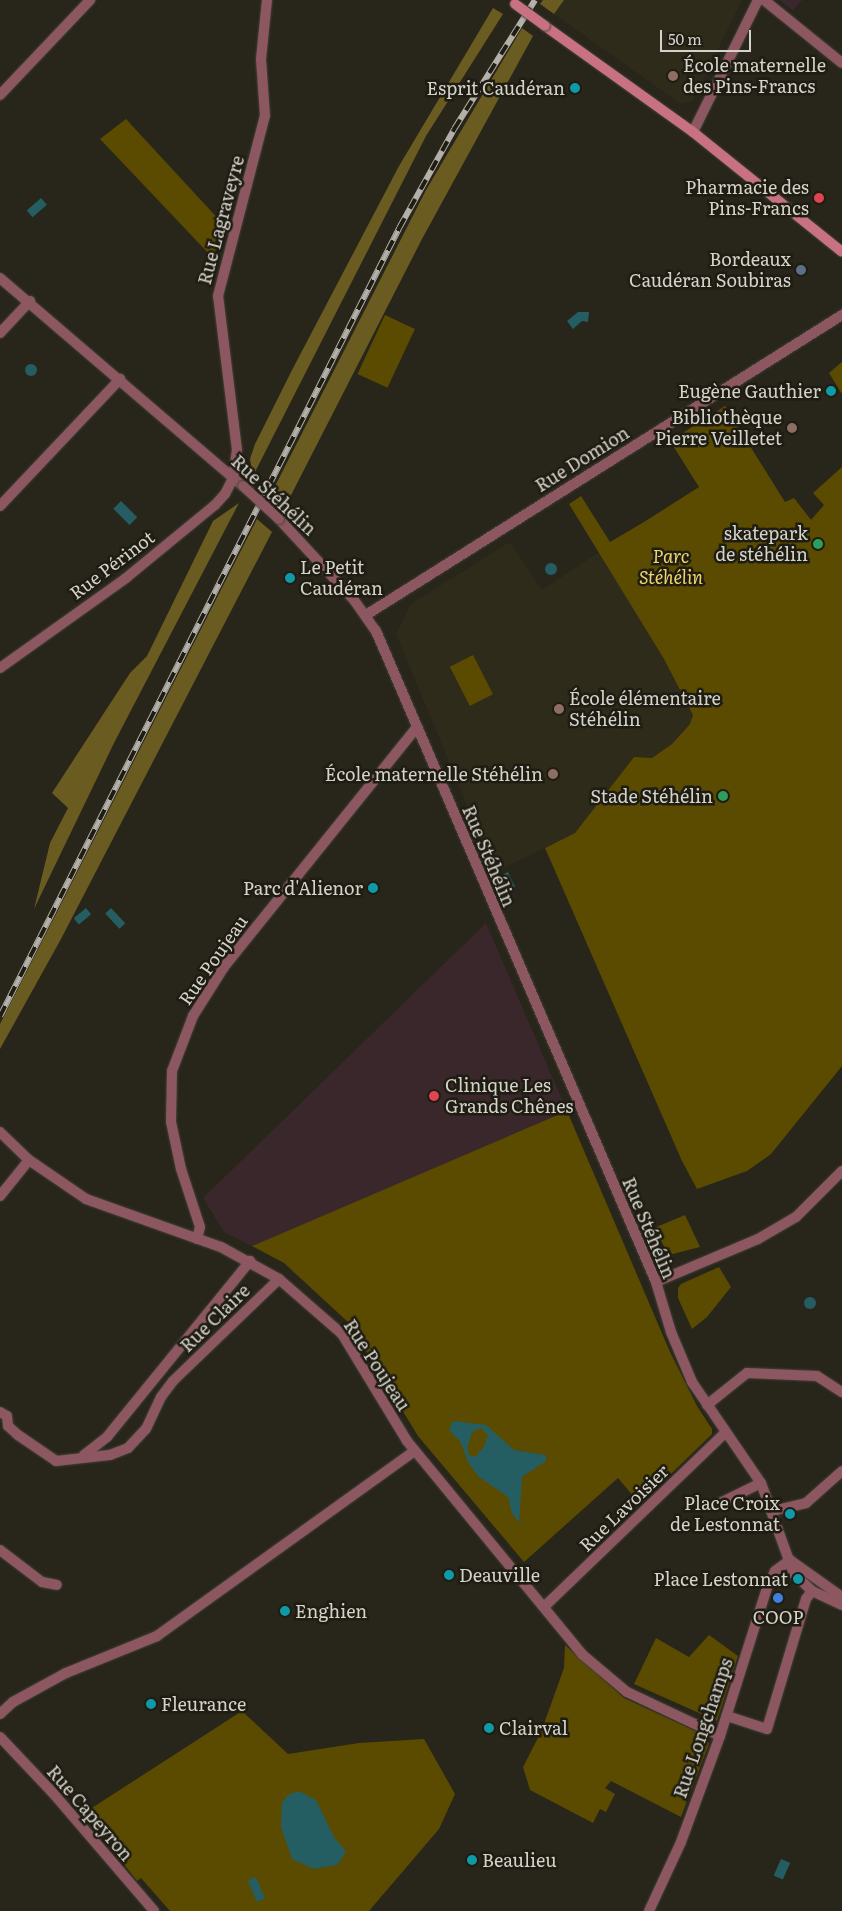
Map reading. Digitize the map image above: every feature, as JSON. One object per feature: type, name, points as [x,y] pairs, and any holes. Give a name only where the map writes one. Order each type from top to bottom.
[{"type":"main road","points":[[512,2],[693,132],[842,252]]},
{"type":"street","points":[[0,95],[90,0]]},
{"type":"street","name":"Rue Lagraveyre","points":[[233,478],[237,450],[218,296],[265,116],[261,59],[267,0]]},
{"type":"street","points":[[693,132],[758,0]]},
{"type":"street","points":[[764,0],[842,63]]},
{"type":"street","name":"Rue Stéhélin","points":[[0,278],[30,301],[120,379],[279,520],[366,615],[376,631],[416,728],[656,1282],[672,1332],[692,1382],[761,1483],[772,1511],[778,1537],[790,1560],[794,1574],[812,1591],[842,1605]]},
{"type":"street","points":[[0,333],[30,301]]},
{"type":"street","name":"Rue Domion","points":[[366,615],[842,315]]},
{"type":"street","points":[[0,506],[120,379]]},
{"type":"street","name":"Rue Périnot","points":[[0,668],[126,578],[215,505],[226,494],[233,478]]},
{"type":"street","name":"Rue Poujeau","points":[[416,728],[224,967],[193,1016],[172,1071],[171,1122],[181,1169],[200,1226],[197,1239],[250,1261],[279,1279],[342,1334],[414,1451],[583,1655],[627,1692],[720,1736]]},
{"type":"street","points":[[0,1132],[29,1160],[86,1198],[197,1239]]},
{"type":"street","points":[[0,1196],[29,1160]]},
{"type":"street","points":[[656,1282],[758,1240],[796,1217],[842,1171]]},
{"type":"street","name":"Rue Claire","points":[[81,1456],[107,1437],[250,1261]]},
{"type":"street","name":"Rue Claire","points":[[0,1412],[7,1416],[8,1426],[13,1430],[48,1457],[63,1462],[81,1456],[110,1455],[128,1448],[146,1429],[161,1396],[173,1381],[279,1279]]},
{"type":"street","points":[[160,1370],[173,1381]]},
{"type":"street","points":[[707,1405],[747,1373],[817,1376],[842,1392]]},
{"type":"street","name":"Rue Lavoisier","points":[[544,1607],[726,1432]]},
{"type":"street","points":[[0,1714],[13,1702],[66,1673],[157,1636],[414,1451]]},
{"type":"street","points":[[772,1511],[806,1502],[842,1471]]},
{"type":"street","points":[[716,1505],[761,1483]]},
{"type":"street","points":[[0,1550],[42,1582],[57,1585]]},
{"type":"street","points":[[790,1560],[842,1597]]},
{"type":"street","name":"Rue Longchamps","points":[[649,1911],[681,1842],[720,1736],[768,1585],[775,1571],[790,1560]]},
{"type":"street","points":[[727,1716],[767,1729],[806,1599],[812,1591]]},
{"type":"street","name":"Rue Capeyron","points":[[0,1737],[53,1793],[154,1911]]},
{"type":"shaded area","points":[[543,0],[564,0],[554,14],[540,4]]},
{"type":"shaded area","name":"École maternelle des Pins-Francs","points":[[564,0],[742,0],[693,101],[681,104],[554,14]]},
{"type":"shaded area","points":[[779,0],[802,0],[793,11]]},
{"type":"shaded area","points":[[493,8],[503,14],[426,136],[253,476],[250,459],[255,444],[291,372],[399,166]]},
{"type":"shaded area","points":[[522,28],[533,36],[422,239],[286,505],[272,492],[426,190]]},
{"type":"shaded area","points":[[239,503],[114,743],[34,909],[50,843],[68,808],[52,793],[130,673],[147,656],[213,521]]},
{"type":"shaded area","points":[[257,519],[272,532],[61,939],[0,1049],[0,1024]]},
{"type":"shaded area","name":"École élémentaire Stéhélin","points":[[510,542],[542,590],[599,552],[664,659],[693,715],[690,724],[672,744],[652,758],[634,757],[575,833],[495,872],[396,634],[411,604]]},
{"type":"shaded area","name":"Clinique Les Grands Chênes","points":[[486,923],[567,1111],[252,1246],[224,1232],[203,1198]]},
{"type":"green space","points":[[126,119],[223,224],[215,252],[211,256],[100,139]]},
{"type":"green space","points":[[385,315],[415,329],[387,388],[358,374]]},
{"type":"green space","points":[[842,362],[842,394],[829,373]]},
{"type":"green space","name":"Stade Stéhélin","points":[[725,406],[785,502],[794,498],[811,520],[824,505],[813,493],[842,467],[842,1066],[771,1154],[747,1171],[697,1189],[682,1161],[545,848],[575,833],[634,757],[652,758],[672,744],[690,724],[693,715],[664,659],[569,504],[581,496],[610,542],[644,522],[699,487],[670,441]]},
{"type":"green space","points":[[473,655],[493,694],[470,706],[450,667]]},
{"type":"green space","points":[[567,1111],[670,1352],[697,1406],[712,1429],[712,1434],[640,1504],[618,1478],[524,1562],[418,1436],[349,1323],[284,1263],[252,1246]]},
{"type":"green space","points":[[685,1215],[700,1247],[669,1255],[654,1228]]},
{"type":"green space","points":[[719,1267],[731,1287],[707,1317],[692,1329],[678,1298],[678,1288],[681,1284]]},
{"type":"green space","points":[[709,1635],[738,1656],[717,1721],[634,1684],[656,1638],[689,1657]]},
{"type":"green space","points":[[565,1645],[624,1698],[706,1736],[709,1744],[681,1817],[611,1781],[605,1788],[615,1794],[606,1812],[600,1809],[593,1823],[530,1790],[523,1767],[541,1732],[564,1668]]},
{"type":"green space","points":[[242,1711],[288,1754],[359,1743],[424,1739],[455,1794],[439,1829],[369,1911],[170,1911],[141,1878],[137,1881],[84,1813]]},
{"type":"water","points":[[41,198],[47,205],[33,217],[27,210]]},
{"type":"water","points":[[578,312],[589,312],[588,322],[582,321],[573,329],[567,321]]},
{"type":"water","points":[[31,364],[37,370],[31,376],[25,370]]},
{"type":"water","points":[[121,501],[137,517],[129,525],[113,509]]},
{"type":"water","points":[[551,563],[557,569],[551,575],[545,569]]},
{"type":"water","points":[[508,872],[515,887],[508,890],[502,875]]},
{"type":"water","points":[[86,908],[91,914],[79,924],[74,918]]},
{"type":"water","points":[[111,908],[125,923],[119,929],[105,913]]},
{"type":"water","points":[[808,1297],[812,1297],[816,1303],[812,1309],[808,1309],[804,1305],[804,1301]]},
{"type":"water","points":[[453,1421],[486,1425],[514,1450],[546,1455],[546,1461],[522,1477],[519,1523],[512,1513],[508,1497],[478,1476],[468,1462],[460,1441],[449,1430]],"holes":[[[481,1428],[488,1435],[484,1447],[475,1457],[469,1455],[467,1449],[472,1432]]]},
{"type":"water","points":[[299,1791],[316,1800],[334,1837],[346,1852],[337,1865],[314,1869],[292,1859],[281,1827],[282,1803],[288,1795]]},
{"type":"water","points":[[781,1859],[790,1863],[783,1880],[774,1875]]},
{"type":"water","points":[[256,1877],[265,1898],[257,1902],[248,1881]]},
{"type":"railway","points":[[0,1016],[399,228],[454,129],[535,0]]},
{"type":"place","name":"École maternelle des Pins-Francs","points":[[673,76]]},
{"type":"place","name":"Esprit Caudéran","points":[[575,88]]},
{"type":"place","name":"Pharmacie des Pins-Francs","points":[[819,198]]},
{"type":"place","name":"Bordeaux Caudéran Soubiras","points":[[801,270]]},
{"type":"place","name":"Eugène Gauthier","points":[[831,391]]},
{"type":"place","name":"Bibliothèque Pierre Veilletet","points":[[792,428]]},
{"type":"place","name":"skatepark de stéhélin","points":[[818,544]]},
{"type":"place","name":"Le Petit Caudéran","points":[[290,578]]},
{"type":"place","name":"École élémentaire Stéhélin","points":[[559,709]]},
{"type":"place","name":"École maternelle Stéhélin","points":[[553,774]]},
{"type":"place","name":"Stade Stéhélin","points":[[723,796]]},
{"type":"place","name":"Parc d'Alienor","points":[[373,888]]},
{"type":"place","name":"Clinique Les Grands Chênes","points":[[434,1096]]},
{"type":"place","name":"Place Croix de Lestonnat","points":[[790,1514]]},
{"type":"place","name":"Deauville","points":[[449,1575]]},
{"type":"place","name":"Place Lestonnat","points":[[798,1579]]},
{"type":"place","name":"COOP","points":[[778,1598]]},
{"type":"place","name":"Enghien","points":[[285,1611]]},
{"type":"place","name":"Fleurance","points":[[151,1704]]},
{"type":"place","name":"Clairval","points":[[489,1728]]},
{"type":"place","name":"Beaulieu","points":[[472,1860]]},
{"type":"park label","name":"Parc Stéhélin","points":[[671,567]]}]
